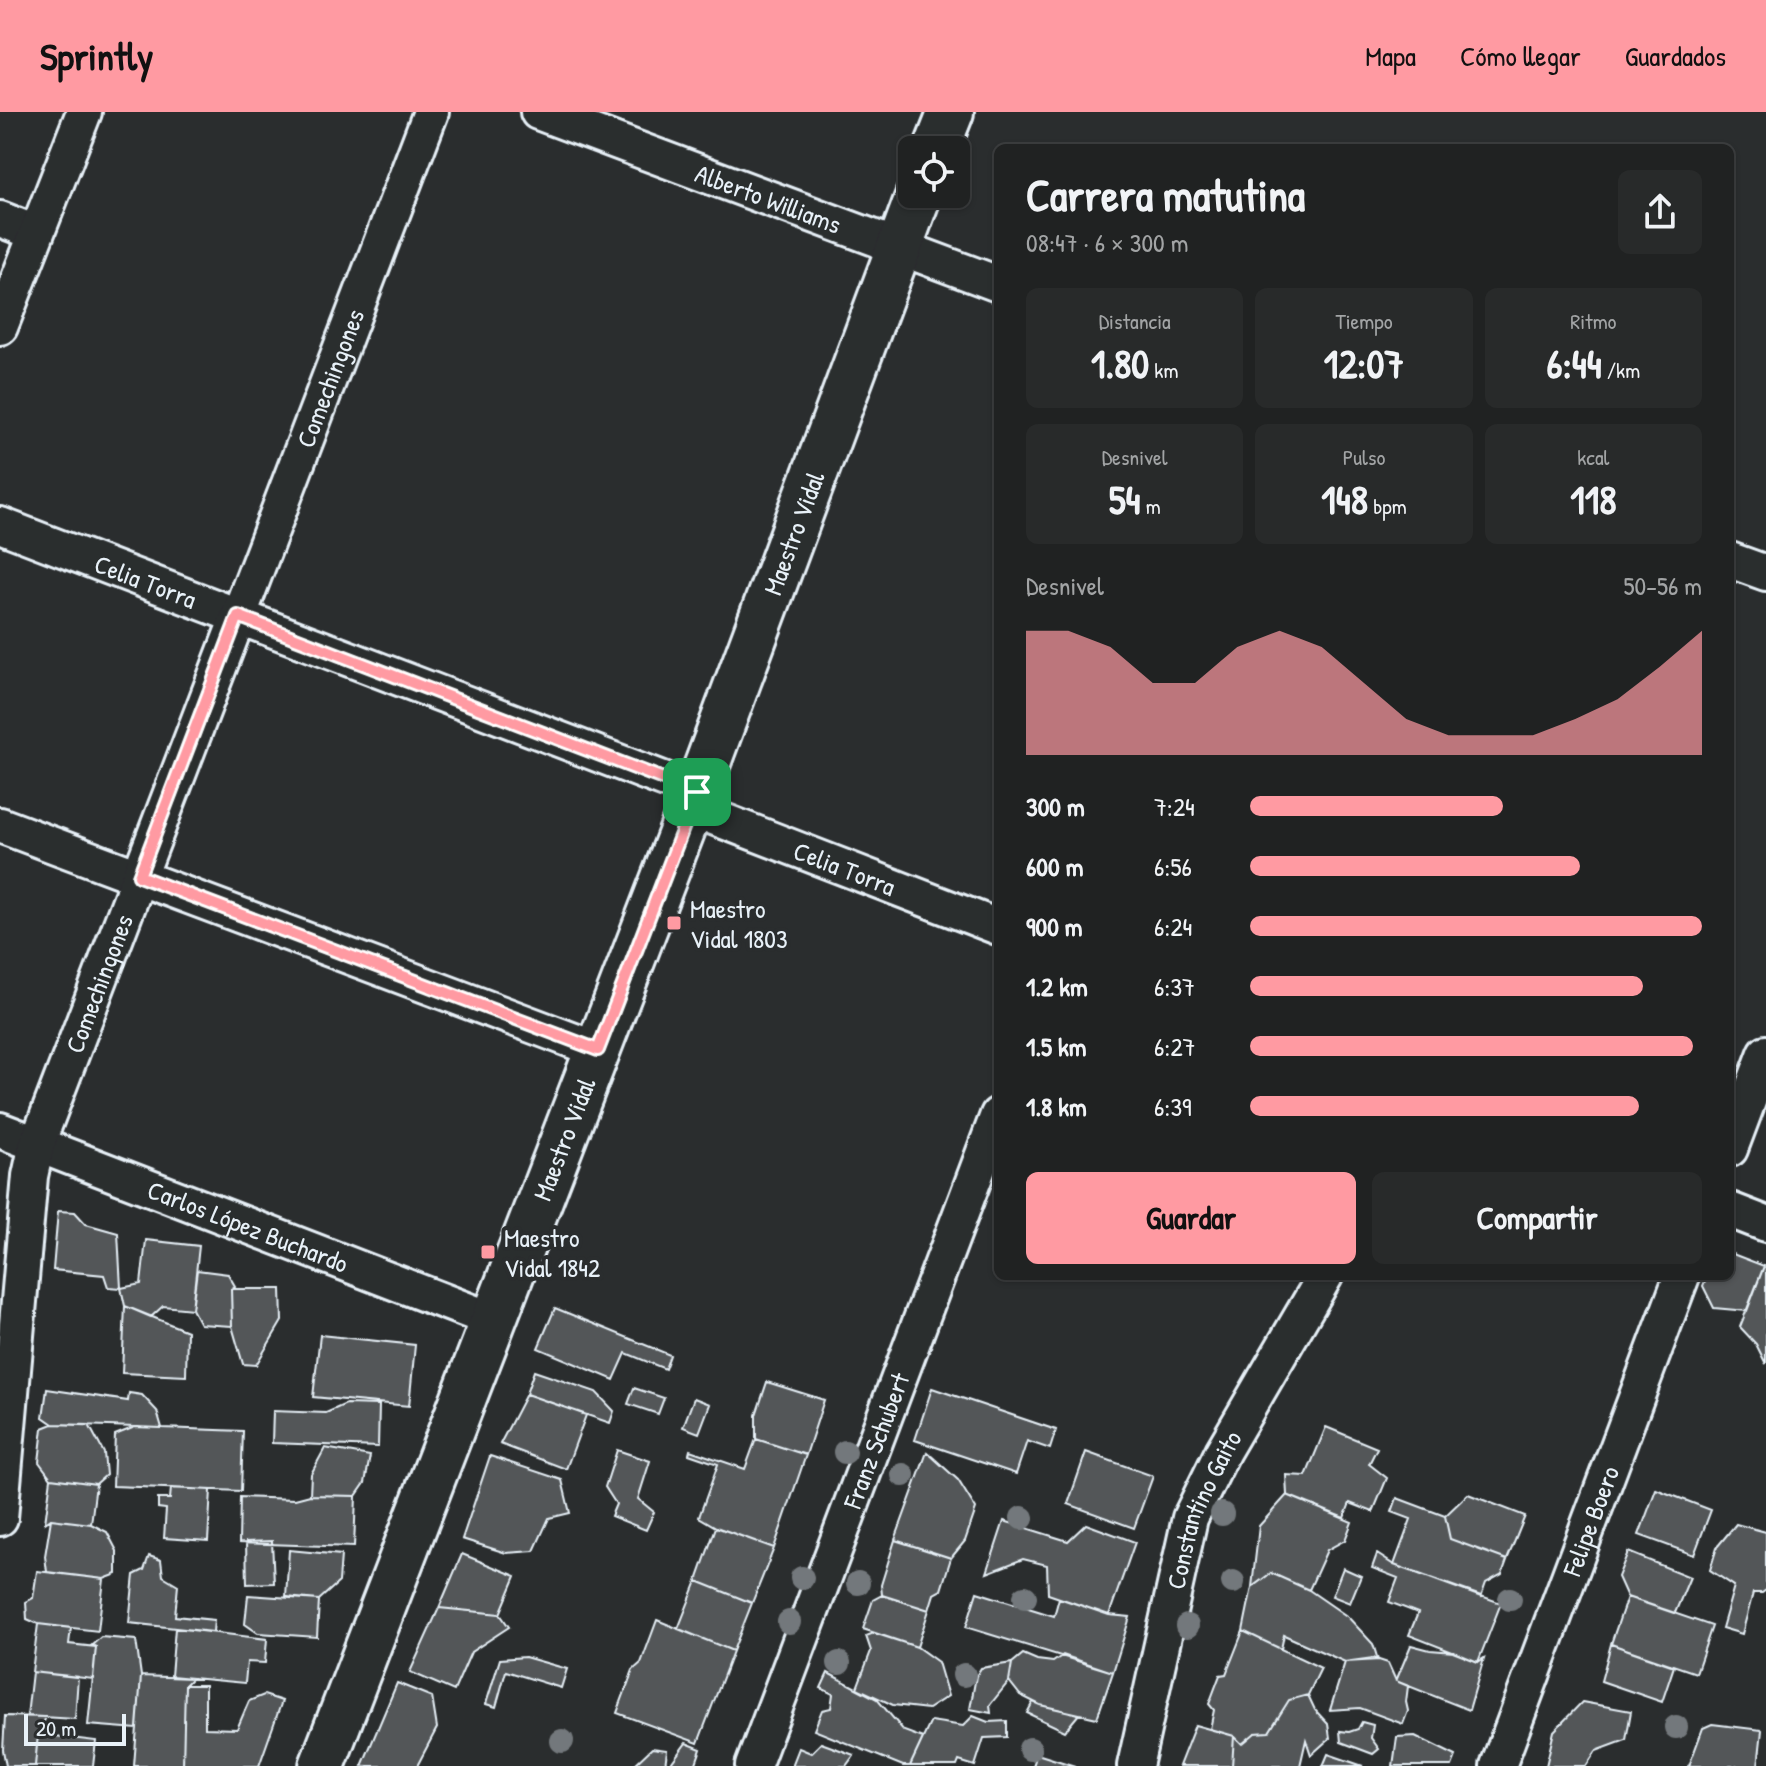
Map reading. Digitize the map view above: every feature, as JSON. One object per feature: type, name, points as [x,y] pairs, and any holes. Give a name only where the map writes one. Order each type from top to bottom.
[{"type":"main road","points":[[942,136],[951,112]]},
{"type":"main road","name":"Maestro Vidal","points":[[322,1766],[693,800],[914,208]]},
{"type":"street","points":[[0,327],[84,112]]},
{"type":"street","name":"Comechingones","points":[[0,1518],[30,1176],[37,1144],[431,112]]},
{"type":"street","name":"Alberto Williams","points":[[538,112],[994,283]]},
{"type":"street","points":[[0,219],[36,233]]},
{"type":"street","name":"Celia Torra","points":[[0,525],[238,616],[994,925]]},
{"type":"street","points":[[0,825],[598,1050]]},
{"type":"street","points":[[1734,1138],[1766,1053]]},
{"type":"street","name":"Franz Schubert","points":[[753,1766],[994,1126]]},
{"type":"street","name":"Carlos López Buchardo","points":[[0,1130],[495,1321]]},
{"type":"street","points":[[1734,1212],[1766,1224]]},
{"type":"street","name":"Constantino Gaito","points":[[1135,1766],[1190,1518],[1223,1451],[1323,1280]]},
{"type":"street","name":"Felipe Boero","points":[[1498,1766],[1680,1280]]},
{"type":"building","points":[[58,1211],[75,1212],[86,1224],[118,1233],[121,1288],[108,1287],[104,1275],[53,1270]]},
{"type":"building","points":[[146,1240],[199,1246],[192,1309],[163,1306],[151,1317],[125,1306],[121,1288],[141,1284]]},
{"type":"building","points":[[1734,1255],[1764,1266],[1747,1311],[1714,1308],[1703,1286],[1705,1280],[1734,1280]]},
{"type":"building","points":[[1764,1266],[1766,1364],[1756,1344],[1740,1327]]},
{"type":"building","points":[[197,1270],[228,1274],[235,1286],[231,1289],[232,1326],[200,1324],[192,1309]]},
{"type":"building","points":[[231,1289],[281,1289],[282,1321],[256,1365],[243,1364],[232,1326]]},
{"type":"building","points":[[125,1306],[187,1331],[186,1376],[122,1373]]},
{"type":"building","points":[[555,1308],[670,1355],[665,1369],[626,1353],[614,1380],[538,1348]]},
{"type":"building","points":[[320,1335],[415,1345],[409,1406],[313,1397]]},
{"type":"building","points":[[534,1371],[596,1392],[614,1411],[610,1423],[526,1394]]},
{"type":"building","points":[[767,1382],[824,1400],[806,1455],[756,1439],[756,1415]]},
{"type":"building","points":[[634,1388],[664,1398],[658,1414],[628,1404]]},
{"type":"building","points":[[932,1388],[1056,1430],[1050,1449],[1027,1441],[1016,1474],[915,1440]]},
{"type":"building","points":[[47,1389],[128,1401],[129,1393],[142,1395],[157,1411],[162,1428],[53,1424],[43,1417]]},
{"type":"building","points":[[526,1394],[586,1415],[566,1469],[500,1444]]},
{"type":"building","points":[[694,1398],[710,1404],[699,1433],[683,1427]]},
{"type":"building","points":[[346,1404],[379,1405],[378,1447],[272,1443],[273,1411],[326,1413]]},
{"type":"building","points":[[53,1424],[89,1425],[104,1453],[106,1475],[96,1484],[51,1478],[39,1462],[43,1428]]},
{"type":"building","points":[[135,1427],[243,1431],[241,1491],[113,1486],[115,1435]]},
{"type":"building","points":[[1326,1427],[1377,1448],[1369,1464],[1387,1478],[1373,1512],[1350,1503],[1344,1518],[1287,1495],[1286,1475],[1306,1476]]},
{"type":"building","points":[[756,1439],[806,1455],[774,1548],[716,1527],[699,1517],[718,1464],[689,1454],[690,1450],[745,1469]]},
{"type":"building","points":[[325,1448],[370,1456],[365,1483],[356,1496],[310,1495],[311,1474]]},
{"type":"building","points":[[617,1450],[650,1461],[638,1499],[654,1512],[646,1530],[611,1516],[616,1504],[605,1487]]},
{"type":"building","points":[[927,1452],[958,1480],[976,1509],[965,1541],[951,1558],[895,1540]]},
{"type":"building","points":[[1086,1452],[1153,1476],[1134,1528],[1068,1504]]},
{"type":"building","points":[[490,1456],[562,1480],[570,1513],[549,1518],[534,1551],[506,1553],[462,1539]]},
{"type":"building","points":[[51,1478],[96,1484],[91,1524],[51,1519],[45,1523]]},
{"type":"building","points":[[171,1488],[211,1490],[208,1541],[164,1538],[166,1509],[158,1508],[158,1499],[170,1499]]},
{"type":"building","points":[[1656,1489],[1711,1510],[1694,1555],[1639,1535]]},
{"type":"building","points":[[1468,1494],[1525,1516],[1507,1560],[1450,1539],[1445,1516]]},
{"type":"building","points":[[310,1495],[356,1496],[354,1547],[239,1543],[240,1497],[295,1499]]},
{"type":"building","points":[[1287,1495],[1352,1522],[1345,1540],[1327,1550],[1309,1590],[1271,1573],[1252,1587],[1259,1526]]},
{"type":"building","points":[[1397,1498],[1445,1516],[1450,1539],[1507,1560],[1502,1574],[1486,1583],[1481,1597],[1394,1565],[1411,1519],[1392,1512]]},
{"type":"building","points":[[51,1519],[91,1524],[107,1532],[117,1551],[117,1574],[104,1579],[47,1572],[45,1556]]},
{"type":"building","points":[[1004,1521],[1068,1541],[1086,1524],[1135,1542],[1109,1615],[1048,1594],[1047,1565],[1023,1559],[987,1573]]},
{"type":"building","points":[[1736,1524],[1766,1532],[1766,1590],[1753,1593],[1742,1634],[1722,1628],[1734,1586],[1710,1570],[1717,1547]]},
{"type":"building","points":[[716,1527],[774,1548],[752,1603],[697,1581]]},
{"type":"building","points":[[895,1540],[951,1558],[941,1590],[934,1594],[929,1610],[882,1595],[881,1585]]},
{"type":"building","points":[[272,1541],[274,1583],[247,1584],[246,1542]]},
{"type":"building","points":[[289,1550],[341,1555],[339,1582],[319,1600],[286,1597]]},
{"type":"building","points":[[1628,1552],[1690,1577],[1675,1613],[1627,1597],[1618,1577]]},
{"type":"building","points":[[462,1554],[516,1576],[500,1614],[439,1608]]},
{"type":"building","points":[[1377,1554],[1394,1565],[1501,1603],[1478,1662],[1409,1635],[1418,1613],[1389,1602],[1398,1578],[1372,1568]]},
{"type":"building","points":[[149,1556],[161,1560],[163,1576],[178,1585],[175,1616],[214,1620],[213,1632],[129,1623],[134,1575],[144,1570]]},
{"type":"building","points":[[1343,1568],[1361,1576],[1350,1603],[1332,1596]]},
{"type":"building","points":[[37,1571],[104,1579],[98,1631],[38,1624],[27,1619],[26,1602],[33,1598]]},
{"type":"building","points":[[1271,1573],[1309,1590],[1348,1617],[1373,1644],[1378,1660],[1345,1662],[1284,1635],[1281,1649],[1243,1631],[1252,1587]]},
{"type":"building","points":[[697,1581],[752,1603],[733,1651],[678,1629]]},
{"type":"building","points":[[977,1592],[1054,1616],[1059,1598],[1109,1615],[1130,1617],[1113,1672],[966,1627]]},
{"type":"building","points":[[248,1595],[319,1600],[317,1637],[258,1633],[245,1624]]},
{"type":"building","points":[[882,1595],[929,1610],[917,1647],[863,1629],[873,1600]]},
{"type":"building","points":[[1627,1597],[1712,1626],[1696,1673],[1611,1644]]},
{"type":"building","points":[[439,1608],[500,1614],[509,1627],[471,1652],[454,1691],[410,1672]]},
{"type":"building","points":[[657,1620],[733,1651],[698,1743],[617,1713]]},
{"type":"building","points":[[38,1624],[71,1628],[69,1644],[96,1647],[93,1679],[32,1672]]},
{"type":"building","points":[[175,1628],[267,1639],[265,1663],[247,1662],[245,1683],[171,1676]]},
{"type":"building","points":[[1243,1631],[1321,1668],[1308,1695],[1289,1700],[1269,1732],[1255,1733],[1242,1744],[1234,1736],[1210,1729],[1214,1710],[1209,1704],[1220,1675],[1226,1674]]},
{"type":"building","points":[[874,1633],[917,1647],[938,1662],[948,1696],[928,1709],[893,1705],[857,1688],[871,1651],[866,1636]]},
{"type":"building","points":[[101,1637],[136,1640],[141,1676],[137,1729],[88,1725],[96,1647],[92,1645]]},
{"type":"building","points":[[1611,1644],[1674,1666],[1662,1702],[1601,1681]]},
{"type":"building","points":[[1411,1645],[1454,1652],[1478,1662],[1484,1658],[1469,1710],[1396,1681]]},
{"type":"building","points":[[1023,1654],[1053,1662],[1063,1655],[1113,1672],[1097,1718],[1040,1705],[1020,1695],[1009,1681],[1012,1663]]},
{"type":"building","points":[[525,1657],[567,1669],[561,1688],[506,1671],[496,1707],[486,1704],[500,1659]]},
{"type":"building","points":[[1373,1658],[1388,1663],[1396,1681],[1408,1686],[1408,1711],[1403,1724],[1360,1708],[1330,1710],[1345,1662]]},
{"type":"building","points":[[1012,1663],[1009,1681],[990,1705],[991,1713],[970,1709],[976,1676],[981,1668]]},
{"type":"building","points":[[32,1672],[78,1677],[75,1719],[27,1716]]},
{"type":"building","points":[[828,1673],[877,1699],[904,1731],[923,1738],[910,1766],[903,1766],[814,1730],[822,1710],[831,1708],[833,1694],[821,1688]]},
{"type":"building","points":[[141,1676],[192,1678],[185,1685],[183,1766],[134,1766]]},
{"type":"building","points":[[397,1683],[432,1697],[437,1728],[417,1766],[362,1766]]},
{"type":"building","points":[[185,1685],[205,1685],[205,1728],[237,1729],[249,1701],[264,1695],[282,1701],[259,1766],[183,1766]]},
{"type":"building","points":[[1308,1695],[1315,1710],[1328,1724],[1330,1738],[1311,1755],[1306,1740],[1300,1766],[1232,1766],[1234,1736],[1242,1744],[1255,1733],[1269,1732],[1289,1700]]},
{"type":"building","points":[[1033,1702],[1079,1714],[1065,1731],[1027,1713]]},
{"type":"building","points":[[1582,1702],[1631,1711],[1626,1740],[1596,1751],[1586,1766],[1546,1766],[1554,1731]]},
{"type":"building","points":[[5,1716],[46,1717],[38,1734],[35,1766],[6,1766],[3,1750]]},
{"type":"building","points":[[973,1716],[988,1722],[1007,1721],[1007,1737],[984,1738],[975,1766],[959,1761],[957,1766],[910,1766],[931,1721],[963,1726]]},
{"type":"building","points":[[1362,1722],[1373,1725],[1371,1738],[1379,1749],[1373,1754],[1341,1742],[1340,1731],[1358,1729]]},
{"type":"building","points":[[1712,1724],[1762,1730],[1758,1766],[1689,1766],[1703,1728]]},
{"type":"building","points":[[1195,1725],[1234,1736],[1232,1766],[1179,1766]]},
{"type":"building","points":[[38,1734],[96,1741],[93,1766],[35,1766]]},
{"type":"building","points":[[1415,1736],[1456,1756],[1452,1766],[1393,1766],[1397,1737]]},
{"type":"building","points":[[686,1743],[701,1749],[695,1766],[669,1766]]},
{"type":"building","points":[[821,1743],[854,1755],[846,1766],[792,1766],[799,1748],[811,1753]]},
{"type":"building","points":[[652,1748],[667,1750],[665,1766],[633,1766]]},
{"type":"building","points":[[1037,1754],[1075,1766],[1033,1766]]},
{"type":"building","points":[[1328,1754],[1363,1766],[1323,1766]]},
{"type":"place","name":"Maestro Vidal 1803","points":[[674,923]]},
{"type":"place","name":"Maestro Vidal 1842","points":[[488,1252]]},
{"type":"route","points":[[238,616],[697,792],[598,1050],[139,876],[238,616]]}]
